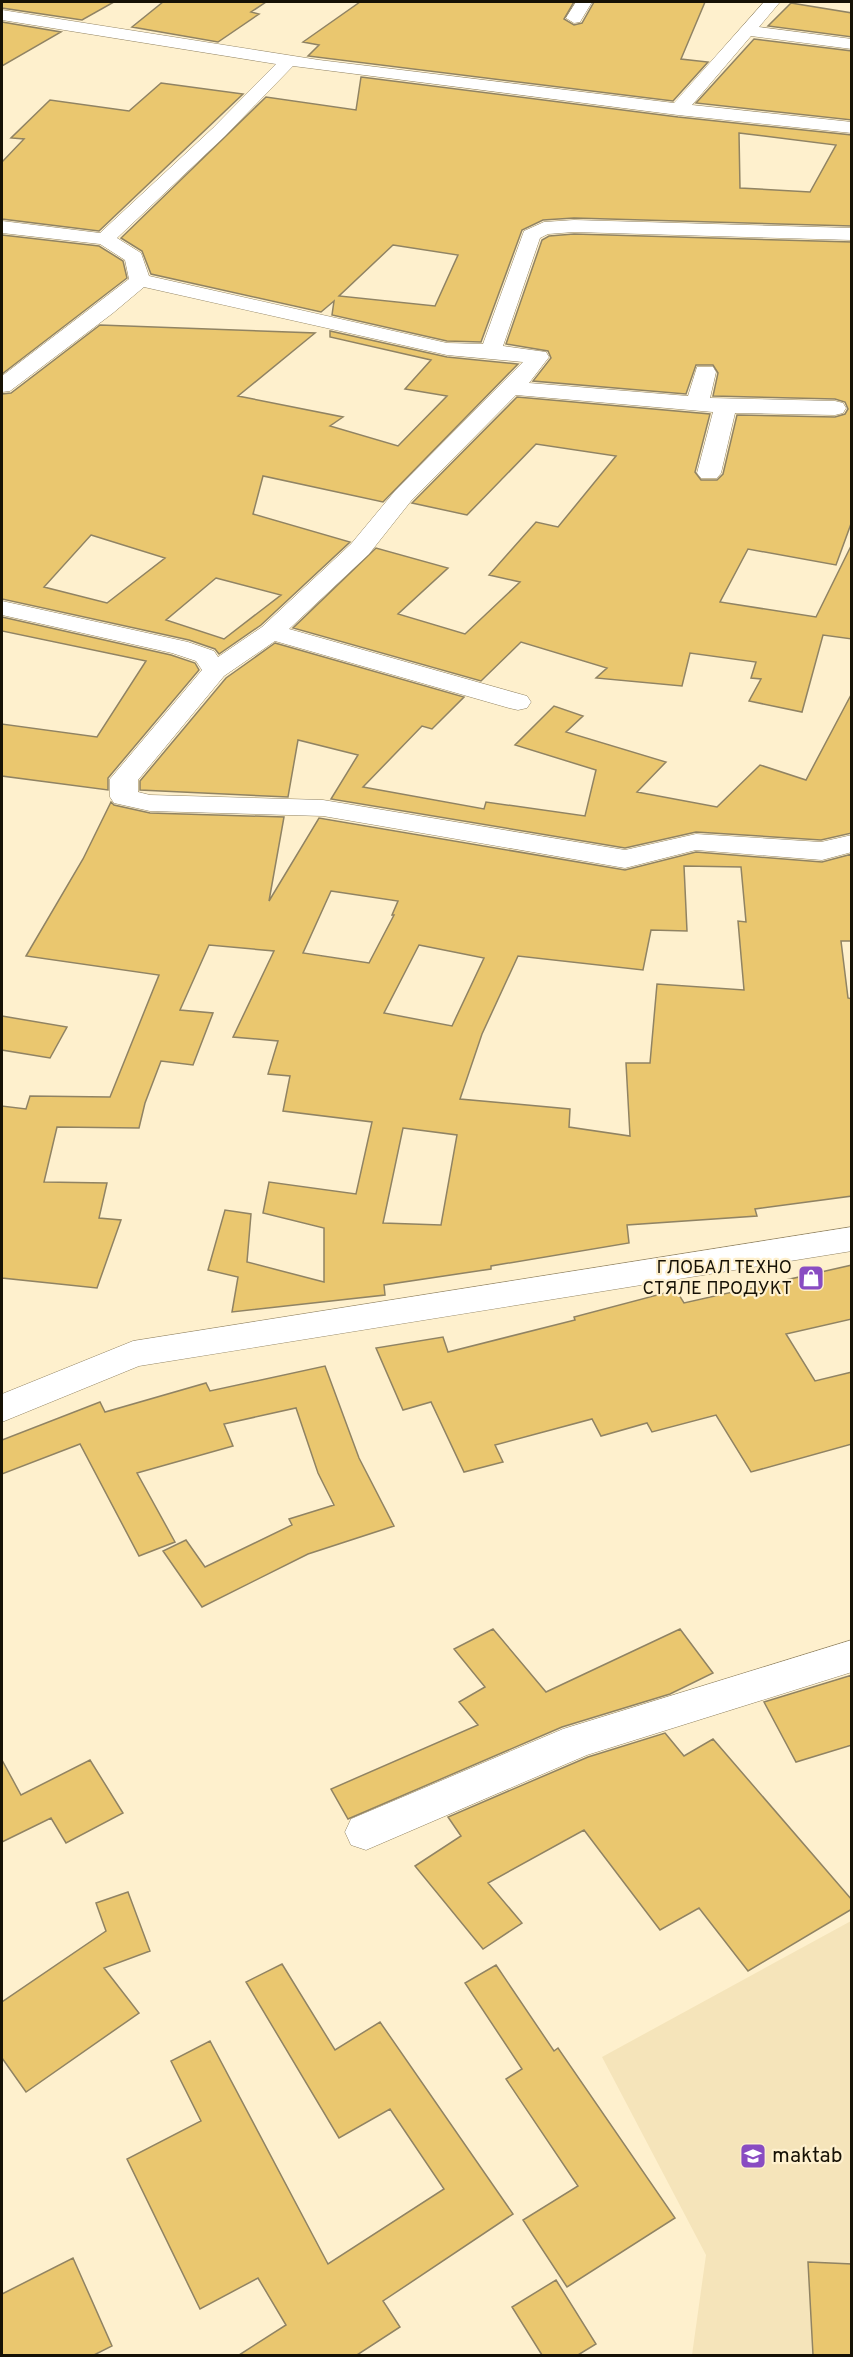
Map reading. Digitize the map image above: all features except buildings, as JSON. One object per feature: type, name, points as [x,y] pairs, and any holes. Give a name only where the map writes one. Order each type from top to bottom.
[{"type":"street","points":[[573,18],[584,2]]},
{"type":"street","points":[[678,110],[772,2]]},
{"type":"street","points":[[2,15],[287,62],[678,110],[852,128]]},
{"type":"street","points":[[749,31],[852,44]]},
{"type":"street","points":[[105,239],[219,132],[287,62]]},
{"type":"street","points":[[491,351],[531,235],[544,228],[574,226],[852,234]]},
{"type":"street","points":[[2,227],[105,239],[134,257],[140,280]]},
{"type":"street","points":[[140,280],[447,350],[491,351],[538,357],[512,387],[403,496],[360,549],[271,632],[215,672],[124,779],[124,797],[150,803],[324,808],[625,860],[696,842],[822,851],[852,843]]},
{"type":"street","points":[[4,382],[106,309],[140,280]]},
{"type":"street","points":[[697,404],[705,372]]},
{"type":"street","points":[[512,387],[725,406],[836,408]]},
{"type":"street","points":[[709,473],[725,406]]},
{"type":"street","points":[[2,608],[179,647],[205,656],[215,672]]},
{"type":"street","points":[[271,632],[518,702]]},
{"type":"street","points":[[2,1409],[133,1354],[852,1239]]},
{"type":"street","points":[[366,1832],[577,1741],[852,1656]]},
{"type":"shaded area","name":"maktab","points":[[851,1921],[851,2355],[692,2355],[706,2255],[602,2057]]},
{"type":"place","name":"ГЛОБАЛ ТЕХНО СТЯЛЕ ПРОДУКТ","points":[[811,1278]]},
{"type":"place","name":"maktab","points":[[753,2156]]}]
